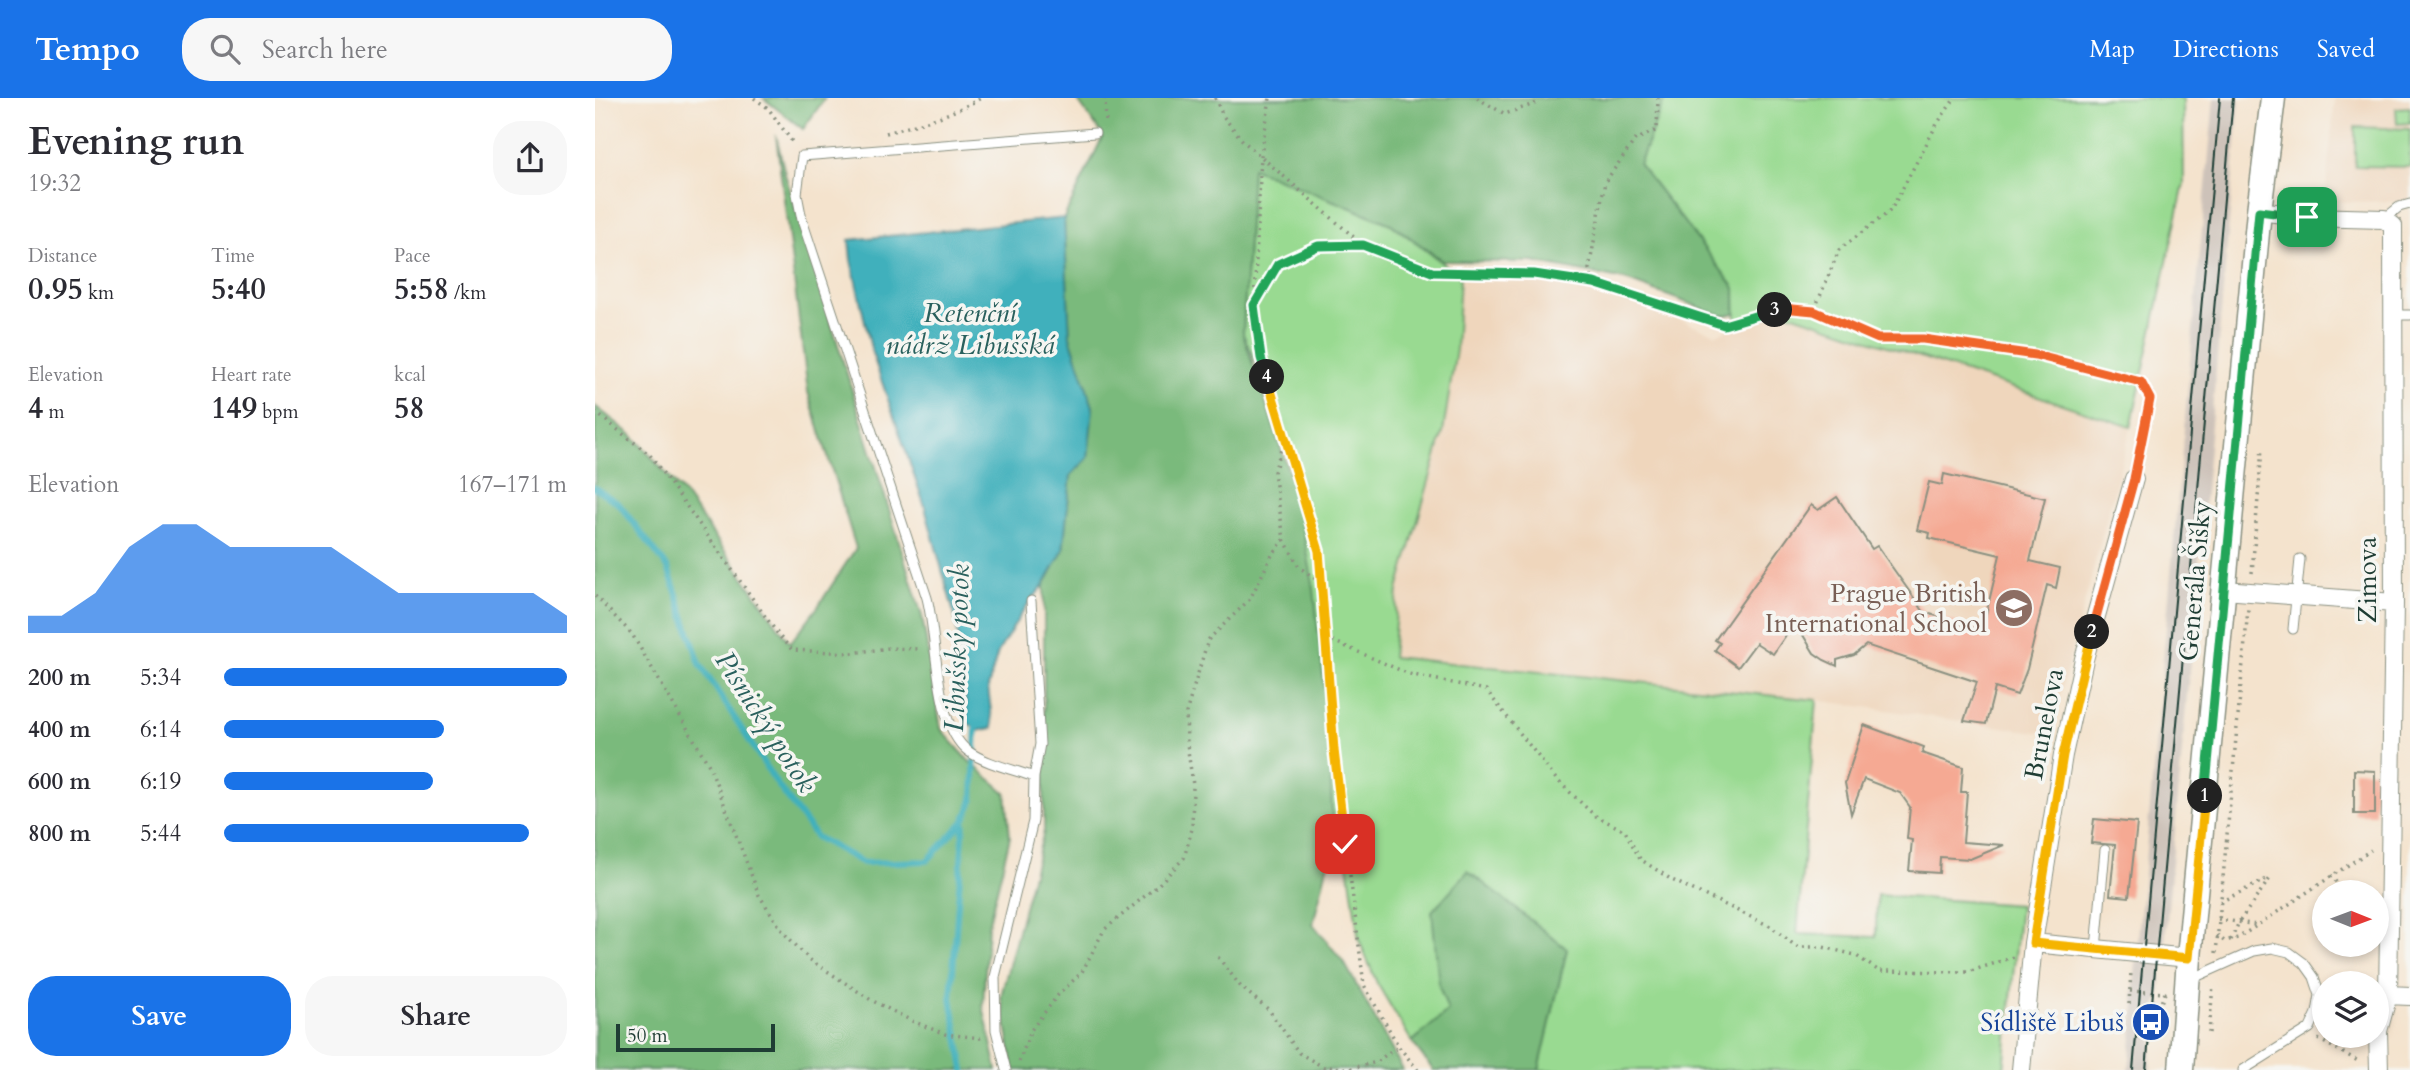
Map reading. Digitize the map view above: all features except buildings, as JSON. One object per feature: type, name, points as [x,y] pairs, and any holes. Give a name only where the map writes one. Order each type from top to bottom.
[{"type":"main road","name":"Generála Šišky","points":[[2181,1070],[2188,969],[2259,211],[2273,98]]},
{"type":"street","points":[[2259,211],[2307,217],[2383,219]]},
{"type":"street","name":"Zimova","points":[[2383,219],[2393,226],[2402,315],[2388,971]]},
{"type":"street","name":"Brunelova","points":[[2021,1070],[2027,949],[2067,733],[2084,659],[2134,479]]},
{"type":"street","points":[[2224,590],[2394,603]]},
{"type":"street","points":[[2027,949],[2133,953],[2188,969]]},
{"type":"street","points":[[2389,996],[2410,996]]},
{"type":"street","name":"Zimova","points":[[2370,1066],[2374,1048]]},
{"type":"lane","points":[[1034,777],[972,754],[955,737],[946,716],[931,613],[802,220],[797,194],[802,156],[1095,133]]},
{"type":"lane","points":[[2383,219],[2399,207],[2410,204]]},
{"type":"lane","points":[[2293,629],[2300,559]]},
{"type":"lane","points":[[1006,1070],[996,1030],[995,977],[1033,821],[1034,777],[1040,744],[1031,601]]},
{"type":"lane","points":[[2095,950],[2105,850]]},
{"type":"lane","points":[[2188,969],[2272,948],[2289,953],[2304,963],[2314,977],[2320,995],[2317,1013],[2310,1028],[2243,1070]]},
{"type":"path","points":[[754,98],[768,108],[802,156]]},
{"type":"path","points":[[876,136],[923,124],[981,98]]},
{"type":"path","points":[[1095,133],[1106,124],[1105,98]]},
{"type":"path","points":[[1216,98],[1223,116],[1243,141],[1363,245],[1432,272],[1534,274],[1594,283],[1724,325],[1782,308],[1814,311],[1878,339],[1923,339],[2035,355],[2141,382],[2150,399],[2134,479]]},
{"type":"path","points":[[1270,98],[1261,156],[1254,305],[1261,358],[1319,551],[1334,750],[1364,985],[1399,1047],[1418,1070]]},
{"type":"path","points":[[1477,98],[1505,114],[1537,103],[1537,98]]},
{"type":"path","points":[[1594,283],[1589,269],[1605,182],[1635,140],[1657,130],[1658,98]]},
{"type":"path","points":[[1814,311],[1839,250],[1891,210],[1937,124],[1955,98]]},
{"type":"path","points":[[1254,305],[1278,264],[1318,246],[1363,245]]},
{"type":"path","points":[[595,412],[650,455],[792,650],[851,653],[890,648],[936,649]]},
{"type":"path","points":[[1285,435],[1274,472],[1284,539],[1299,567],[1321,583]]},
{"type":"path","points":[[1017,1070],[1031,1030],[1058,995],[1082,972],[1104,930],[1157,886],[1184,858],[1192,829],[1193,785],[1186,713],[1208,640],[1250,599],[1271,557],[1284,539]]},
{"type":"path","points":[[595,596],[632,634],[711,767],[759,895],[783,932],[809,959],[871,1000],[945,1034],[980,1038]]},
{"type":"path","points":[[1325,638],[1409,674],[1486,690],[1556,779],[1594,815],[1625,831],[1640,859],[1672,880],[1770,926],[1797,947],[1823,947],[1855,955],[1879,971],[1968,972],[2027,949]]},
{"type":"path","points":[[2217,934],[2224,941],[2229,941],[2375,848]]},
{"type":"path","points":[[2331,875],[2335,880]]},
{"type":"path","points":[[2220,902],[2271,877],[2229,941]]},
{"type":"path","points":[[2218,919],[2257,925]]},
{"type":"path","points":[[2129,1004],[2133,953]]},
{"type":"path","points":[[1218,957],[1241,987],[1269,1010],[1299,1053],[1323,1067],[1352,1068],[1377,1062],[1399,1047]]},
{"type":"path","points":[[2130,990],[2165,993],[2159,1007]]},
{"type":"path","points":[[2337,1048],[2370,1066]]},
{"type":"shaded area","points":[[2214,98],[2240,98],[2160,998],[2156,1006],[2150,1070],[2129,1070],[2135,1005],[2133,995]]},
{"type":"shaded area","points":[[2335,98],[2410,98],[2410,201],[2337,202],[2326,187]]},
{"type":"shaded area","points":[[1460,276],[1602,288],[1716,334],[1781,311],[2131,427],[2050,734],[1817,700],[1392,657],[1398,590],[1443,432],[1456,350]]},
{"type":"green space","points":[[763,98],[825,98],[803,129]]},
{"type":"green space","points":[[1076,98],[1665,98],[1639,164],[1735,288],[1735,313],[1723,316],[1625,280],[1533,262],[1443,261],[1391,224],[1252,168],[1243,334],[1297,497],[1314,589],[1329,732],[1333,843],[1313,924],[1345,964],[1403,1070],[1014,1070],[1001,996],[1044,831],[1044,585],[1063,551],[1071,475],[1088,458],[1093,407],[1070,337],[1064,218],[1103,136]]},
{"type":"green space","points":[[1665,98],[2183,98],[2184,184],[2131,427],[1782,311],[1736,327],[1735,288],[1639,164]]},
{"type":"green space","points":[[2410,107],[2410,123],[2397,124],[2396,108]]},
{"type":"green space","points":[[2355,127],[2410,129],[2410,167],[2355,166]]},
{"type":"green space","points":[[776,135],[785,174],[922,616],[941,729],[969,761],[1006,793],[1010,837],[988,926],[983,1006],[997,1070],[595,1070],[595,406],[632,435],[685,495],[790,643],[817,608],[856,548],[808,392]]},
{"type":"green space","points":[[1252,167],[1391,224],[1460,276],[1456,350],[1443,432],[1398,590],[1392,657],[1817,700],[1797,934],[1876,937],[1877,895],[2020,905],[2004,1070],[1539,1070],[1567,949],[1439,986],[1449,1011],[1412,1042],[1377,983],[1359,940],[1348,864],[1333,843],[1329,732],[1297,495],[1279,414],[1243,334]]},
{"type":"green space","points":[[1468,871],[1567,949],[1539,1070],[1433,1070],[1412,1042],[1448,1011],[1439,986],[1432,911]]},
{"type":"water","name":"Retenční nádrž Libušská","points":[[1064,218],[1070,337],[1093,407],[1088,458],[1071,475],[1063,551],[1044,585],[1025,608],[998,652],[988,687],[993,728],[978,731],[968,723],[956,621],[924,504],[872,353],[849,240]]},
{"type":"waterway","name":"Písnický potok","points":[[595,488],[619,504],[668,568],[700,664],[777,784],[816,837],[863,863],[927,861],[963,822]]},
{"type":"waterway","name":"Libušský potok","points":[[964,1070],[951,998],[964,821],[973,800],[976,722]]},
{"type":"tram line","points":[[2133,1070],[2220,98]]},
{"type":"tram line","points":[[2146,1070],[2233,98]]},
{"type":"place","name":"Prague British International School","points":[[2014,608]]},
{"type":"place","name":"Sídliště Libuš","points":[[2151,1022]]},
{"type":"route","points":[[1345,844],[1334,750],[1319,551],[1261,358],[1254,305],[1278,264],[1318,246],[1363,245],[1432,272],[1534,274],[1594,283],[1724,325],[1782,308],[1814,311],[1878,339],[1923,339],[2035,355],[2141,382],[2150,399],[2134,479],[2084,659],[2067,733],[2033,943],[2189,958],[2259,211],[2307,217]]}]
